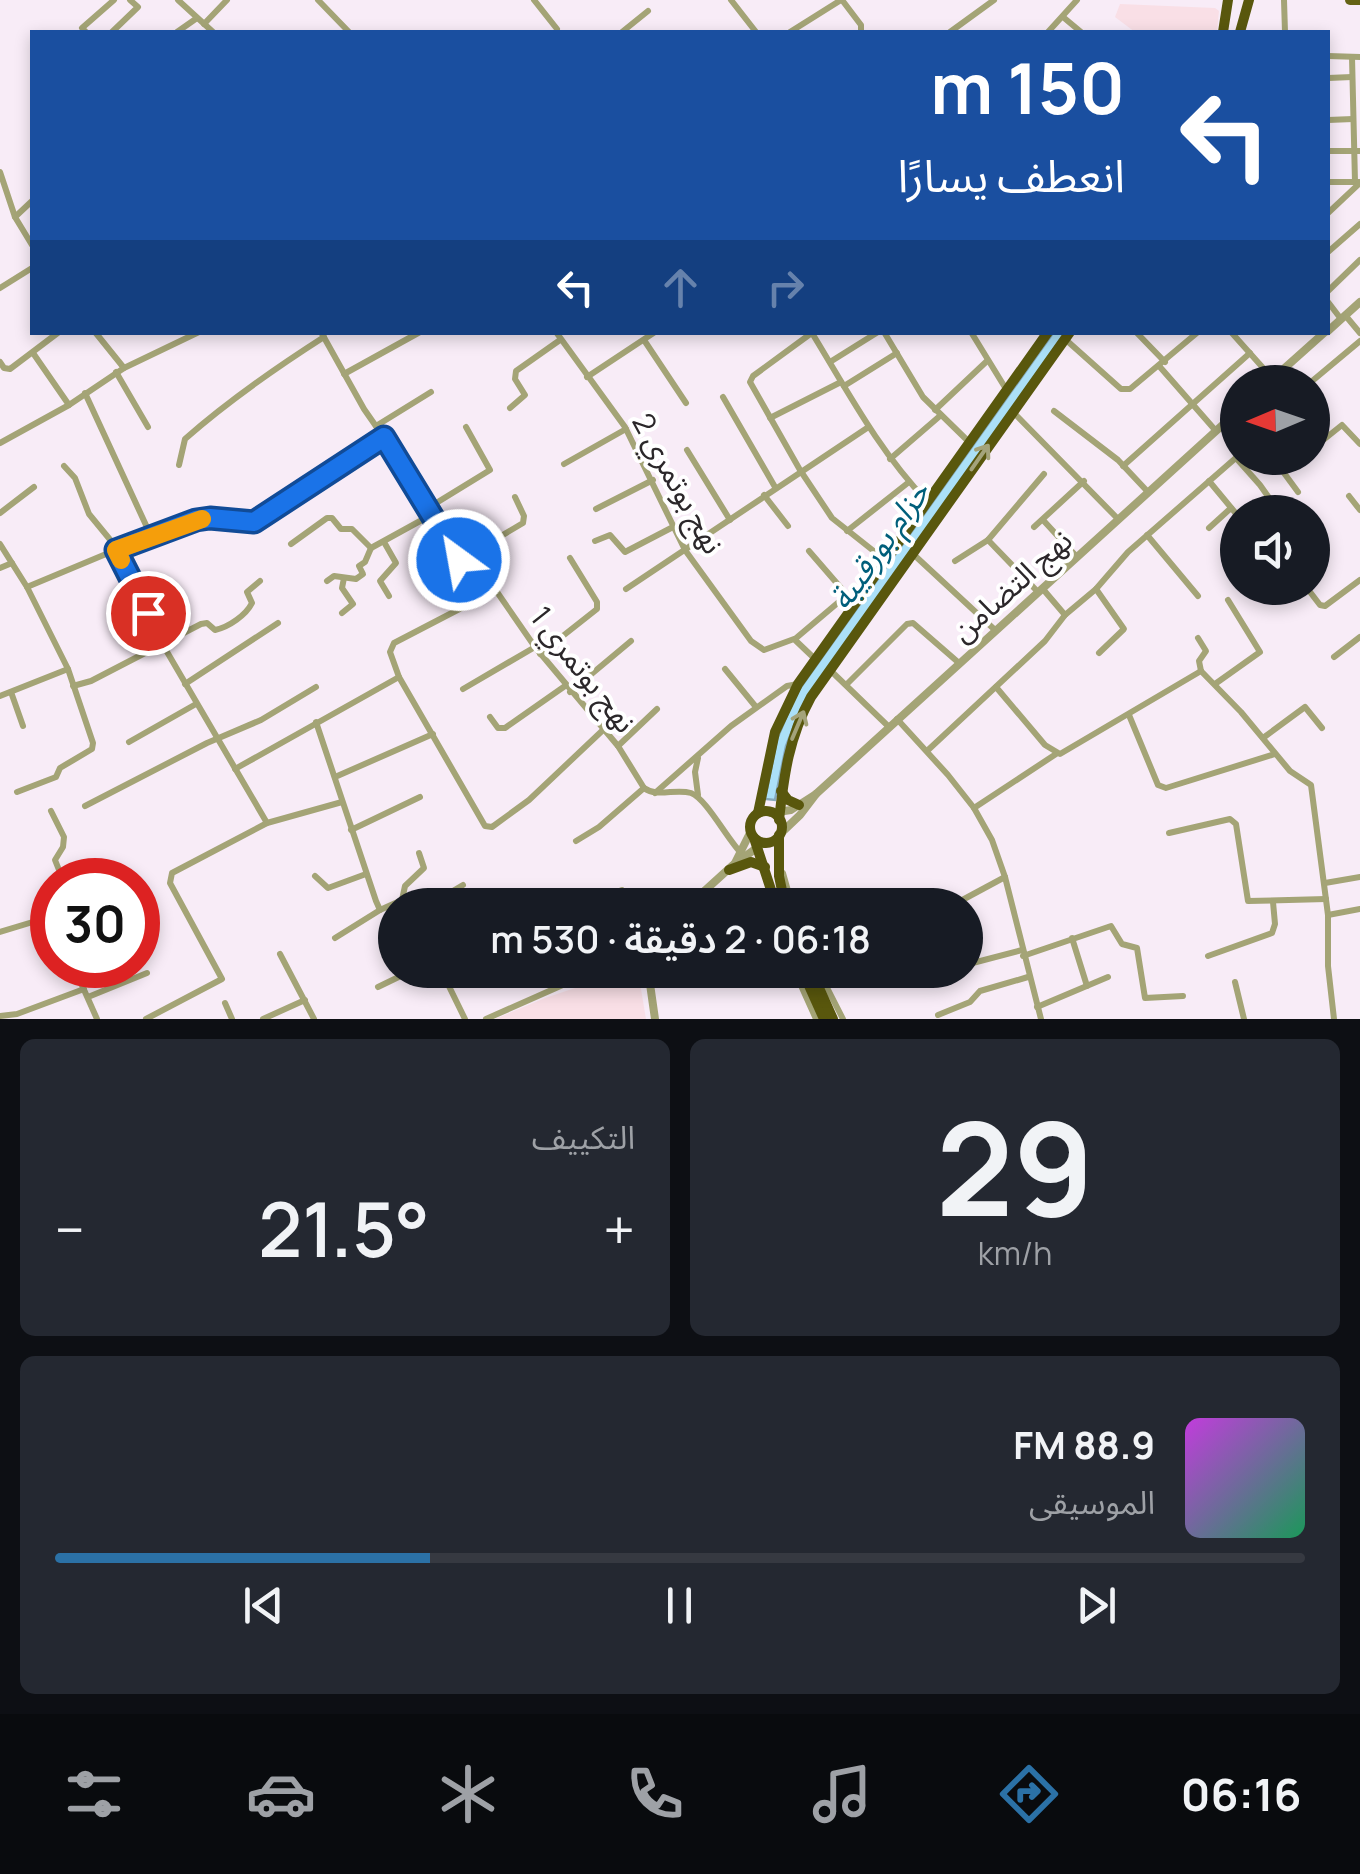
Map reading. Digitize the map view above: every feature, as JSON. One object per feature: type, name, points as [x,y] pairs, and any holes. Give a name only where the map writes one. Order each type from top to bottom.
[{"type":"highway","points":[[1213,0],[1224,16]]},
{"type":"highway","points":[[1223,30],[1228,0]]},
{"type":"highway","points":[[1241,30],[1249,0]]},
{"type":"highway","points":[[770,888],[751,821],[758,813],[775,732],[798,684],[850,599],[885,560],[1046,335]]},
{"type":"highway","points":[[782,888],[777,815],[794,733],[828,669],[1068,336]]},
{"type":"highway","points":[[781,791],[799,805]]},
{"type":"highway","points":[[758,813],[777,815]]},
{"type":"highway","points":[[757,840],[779,835]]},
{"type":"highway","points":[[731,868],[745,857],[768,873]]},
{"type":"highway","points":[[810,988],[824,1019]]},
{"type":"highway","points":[[821,988],[833,1019]]},
{"type":"main road","points":[[1350,0],[1360,0]]},
{"type":"street","points":[[84,30],[114,0]]},
{"type":"street","points":[[114,30],[138,7],[130,0]]},
{"type":"street","points":[[178,0],[211,30]]},
{"type":"street","points":[[181,30],[227,0]]},
{"type":"street","points":[[318,0],[347,30]]},
{"type":"street","points":[[534,0],[557,29]]},
{"type":"street","points":[[730,0],[754,30]]},
{"type":"street","points":[[793,30],[842,0],[861,30]]},
{"type":"street","points":[[953,30],[994,0]]},
{"type":"street","points":[[1050,30],[1077,0]]},
{"type":"street","points":[[1284,0],[1285,30]]},
{"type":"street","points":[[624,30],[648,11]]},
{"type":"street","points":[[1063,16],[1078,30]]},
{"type":"street","points":[[1330,56],[1356,57],[1352,77],[1358,182],[1330,211]]},
{"type":"street","points":[[1330,78],[1352,77]]},
{"type":"street","points":[[1330,120],[1353,120]]},
{"type":"street","points":[[1330,151],[1357,151]]},
{"type":"street","points":[[0,172],[15,216],[30,242]]},
{"type":"street","points":[[1330,182],[1358,182]]},
{"type":"street","points":[[15,216],[30,203]]},
{"type":"street","points":[[1330,250],[1360,224]]},
{"type":"street","points":[[1330,289],[1360,260]]},
{"type":"street","points":[[0,288],[30,269]]},
{"type":"street","points":[[1330,328],[1360,302]]},
{"type":"street","points":[[1330,304],[1360,333]]},
{"type":"street","points":[[0,362],[10,369],[55,335]]},
{"type":"street","points":[[97,335],[120,370],[148,427]]},
{"type":"street","points":[[0,444],[120,370],[193,335]]},
{"type":"street","points":[[179,466],[184,439],[208,422],[225,403],[323,335]]},
{"type":"street","name":"نهج بوتمري 1","points":[[323,335],[455,556],[475,568],[497,590],[537,651],[618,746],[644,788]]},
{"type":"street","points":[[344,374],[415,335]]},
{"type":"street","points":[[587,377],[648,335],[686,403]]},
{"type":"street","points":[[809,335],[750,379],[800,470],[832,518],[885,560]]},
{"type":"street","points":[[813,335],[867,428],[927,501]]},
{"type":"street","points":[[830,362],[876,335]]},
{"type":"street","points":[[883,335],[914,384],[969,442]]},
{"type":"street","points":[[973,335],[1007,390]]},
{"type":"street","points":[[1138,335],[1216,431]]},
{"type":"street","points":[[1068,336],[1122,389],[1135,388],[1195,335]]},
{"type":"street","points":[[1234,335],[1259,365]]},
{"type":"street","points":[[1289,365],[1323,335]]},
{"type":"street","points":[[510,408],[525,394],[514,376],[518,368],[558,336]]},
{"type":"street","name":"نهج بوتمري 2","points":[[558,336],[626,429],[686,550],[758,648],[764,650],[794,640]]},
{"type":"street","points":[[1330,366],[1360,342]]},
{"type":"street","points":[[33,353],[69,404]]},
{"type":"street","points":[[1124,466],[1250,353]]},
{"type":"street","points":[[770,418],[897,354]]},
{"type":"street","points":[[890,459],[987,361]]},
{"type":"street","points":[[85,392],[151,536]]},
{"type":"street","points":[[376,426],[432,392]]},
{"type":"street","points":[[723,396],[775,487]]},
{"type":"street","points":[[1054,411],[1124,466],[1148,492]]},
{"type":"street","points":[[1012,412],[1118,519]]},
{"type":"street","points":[[1330,435],[1342,425],[1360,444]]},
{"type":"street","points":[[327,580],[334,576],[356,579],[363,574],[359,566],[371,548],[490,470],[466,427]]},
{"type":"street","points":[[626,590],[867,428]]},
{"type":"street","name":"نهج التضامن","points":[[777,815],[816,794],[1220,428]]},
{"type":"street","points":[[564,464],[626,429]]},
{"type":"street","points":[[27,587],[151,536],[210,518],[254,522],[384,437]]},
{"type":"street","points":[[688,450],[730,520]]},
{"type":"street","points":[[64,466],[75,478],[90,514],[116,550],[163,645],[267,823]]},
{"type":"street","points":[[927,751],[1046,641],[1066,615],[1147,535],[1220,472]]},
{"type":"street","points":[[954,561],[988,540],[1044,474]]},
{"type":"street","points":[[1252,475],[1267,495]]},
{"type":"street","points":[[1286,475],[1298,492]]},
{"type":"street","points":[[596,509],[653,480]]},
{"type":"street","points":[[1034,527],[1084,481]]},
{"type":"street","points":[[848,531],[909,482]]},
{"type":"street","points":[[1209,482],[1220,495]]},
{"type":"street","points":[[0,513],[34,486]]},
{"type":"street","points":[[764,496],[788,526]]},
{"type":"street","points":[[1349,496],[1360,510]]},
{"type":"street","points":[[475,568],[479,549],[524,523],[515,497]]},
{"type":"street","points":[[292,544],[326,518],[332,518],[342,529],[352,529],[371,548]]},
{"type":"street","points":[[1210,528],[1220,518]]},
{"type":"street","points":[[1044,520],[1077,557]]},
{"type":"street","points":[[595,541],[609,534],[625,552],[674,527]]},
{"type":"street","points":[[1147,535],[1198,596]]},
{"type":"street","points":[[988,540],[1066,615]]},
{"type":"street","points":[[384,542],[396,563],[380,581],[389,596]]},
{"type":"street","points":[[0,544],[27,587],[68,669],[93,743],[92,749],[60,768],[56,777],[17,792]]},
{"type":"street","points":[[809,551],[850,599],[794,640],[815,658]]},
{"type":"street","points":[[912,553],[996,630]]},
{"type":"street","points":[[463,690],[537,651],[597,608],[570,558]]},
{"type":"street","points":[[0,568],[12,563]]},
{"type":"street","points":[[342,613],[353,604],[342,588],[344,578]]},
{"type":"street","points":[[1330,603],[1360,580]]},
{"type":"street","points":[[73,686],[201,624],[207,623],[217,630],[228,625],[249,610],[252,603],[247,592],[260,581]]},
{"type":"street","points":[[1096,589],[1124,629],[1098,653]]},
{"type":"street","points":[[497,590],[394,643],[390,659],[485,826],[492,827],[529,800],[603,730]]},
{"type":"street","points":[[1216,684],[1260,652],[1231,605]]},
{"type":"street","points":[[185,684],[278,622]]},
{"type":"street","points":[[846,686],[907,624],[913,623],[959,663]]},
{"type":"street","points":[[1334,658],[1360,637]]},
{"type":"street","points":[[1198,638],[1206,650],[1199,661],[1201,671],[1290,771],[1311,785],[1325,883],[1334,1019]]},
{"type":"street","points":[[490,717],[498,728],[504,728],[568,689],[631,641]]},
{"type":"street","points":[[0,696],[68,669]]},
{"type":"street","points":[[724,669],[756,707]]},
{"type":"street","points":[[828,669],[888,726]]},
{"type":"street","points":[[974,808],[1056,754],[1064,753],[1201,671]]},
{"type":"street","points":[[236,770],[399,677]]},
{"type":"street","points":[[655,793],[756,707],[787,686],[798,684]]},
{"type":"street","points":[[85,806],[261,720],[316,687]]},
{"type":"street","points":[[996,688],[1056,754]]},
{"type":"street","points":[[11,692],[23,726]]},
{"type":"street","points":[[129,742],[196,704]]},
{"type":"street","points":[[1263,738],[1305,706],[1322,728]]},
{"type":"street","points":[[618,746],[657,709]]},
{"type":"street","points":[[1129,715],[1158,785],[1166,788],[1276,754]]},
{"type":"street","points":[[897,719],[974,808],[992,840],[1040,1019]]},
{"type":"street","points":[[316,722],[378,905]]},
{"type":"street","points":[[335,778],[433,734]]},
{"type":"street","points":[[698,796],[699,755]]},
{"type":"street","points":[[576,841],[599,827],[644,788],[655,793],[688,792],[698,796],[745,857]]},
{"type":"street","name":"نهج التضامن","points":[[779,835],[816,794]]},
{"type":"street","points":[[352,830],[420,797]]},
{"type":"street","points":[[146,1019],[222,979],[174,892],[171,875],[267,823],[342,802]]},
{"type":"street","points":[[51,811],[64,837],[56,858]]},
{"type":"street","points":[[1169,833],[1230,819],[1236,824],[1248,901],[1326,898]]},
{"type":"street","points":[[745,857],[757,840]]},
{"type":"street","points":[[745,857],[757,840]]},
{"type":"street","points":[[405,888],[424,868],[419,853]]},
{"type":"street","points":[[778,859],[787,888]]},
{"type":"street","points":[[708,888],[731,868]]},
{"type":"street","points":[[315,876],[328,888],[366,874]]},
{"type":"street","points":[[983,889],[1005,877]]},
{"type":"street","points":[[1325,883],[1360,877]]},
{"type":"street","points":[[459,888],[464,885]]},
{"type":"street","points":[[1208,956],[1272,932],[1273,902]]},
{"type":"street","points":[[1328,915],[1360,908]]},
{"type":"street","points":[[336,938],[378,911]]},
{"type":"street","points":[[0,932],[30,923]]},
{"type":"street","points":[[983,961],[1113,927],[1122,944],[1137,948],[1145,998],[1182,996]]},
{"type":"street","points":[[1072,938],[1087,986]]},
{"type":"street","points":[[280,954],[314,1019]]},
{"type":"street","points":[[938,1014],[970,1002],[980,990],[1028,977]]},
{"type":"street","points":[[1037,1008],[1108,977]]},
{"type":"street","points":[[1235,982],[1244,1019]]},
{"type":"street","points":[[0,1016],[16,1014],[84,988],[97,1019]]},
{"type":"street","points":[[88,998],[112,988]]},
{"type":"street","points":[[449,988],[465,1019]]},
{"type":"street","points":[[486,1019],[556,988]]},
{"type":"street","points":[[651,988],[655,1019]]},
{"type":"street","points":[[802,988],[816,1019]]},
{"type":"street","points":[[827,988],[843,1019]]},
{"type":"street","points":[[262,1019],[305,1000]]},
{"type":"street","points":[[225,1003],[232,1019]]},
{"type":"shaded area","points":[[1120,4],[1219,11],[1217,30],[1132,30],[1115,17]]},
{"type":"shaded area","points":[[575,988],[641,988],[646,1019],[495,1019]]},
{"type":"water","points":[[1052,335],[1064,335],[799,713],[786,746],[775,800],[765,799],[777,739],[796,694]]},
{"type":"slow traffic","points":[[121,560],[116,550],[202,519]]},
{"type":"route","points":[[148,613],[116,550],[196,520],[254,522],[384,437],[459,560]]},
{"type":"water label","name":"حزام بورقيبة","points":[[879,545]]}]
